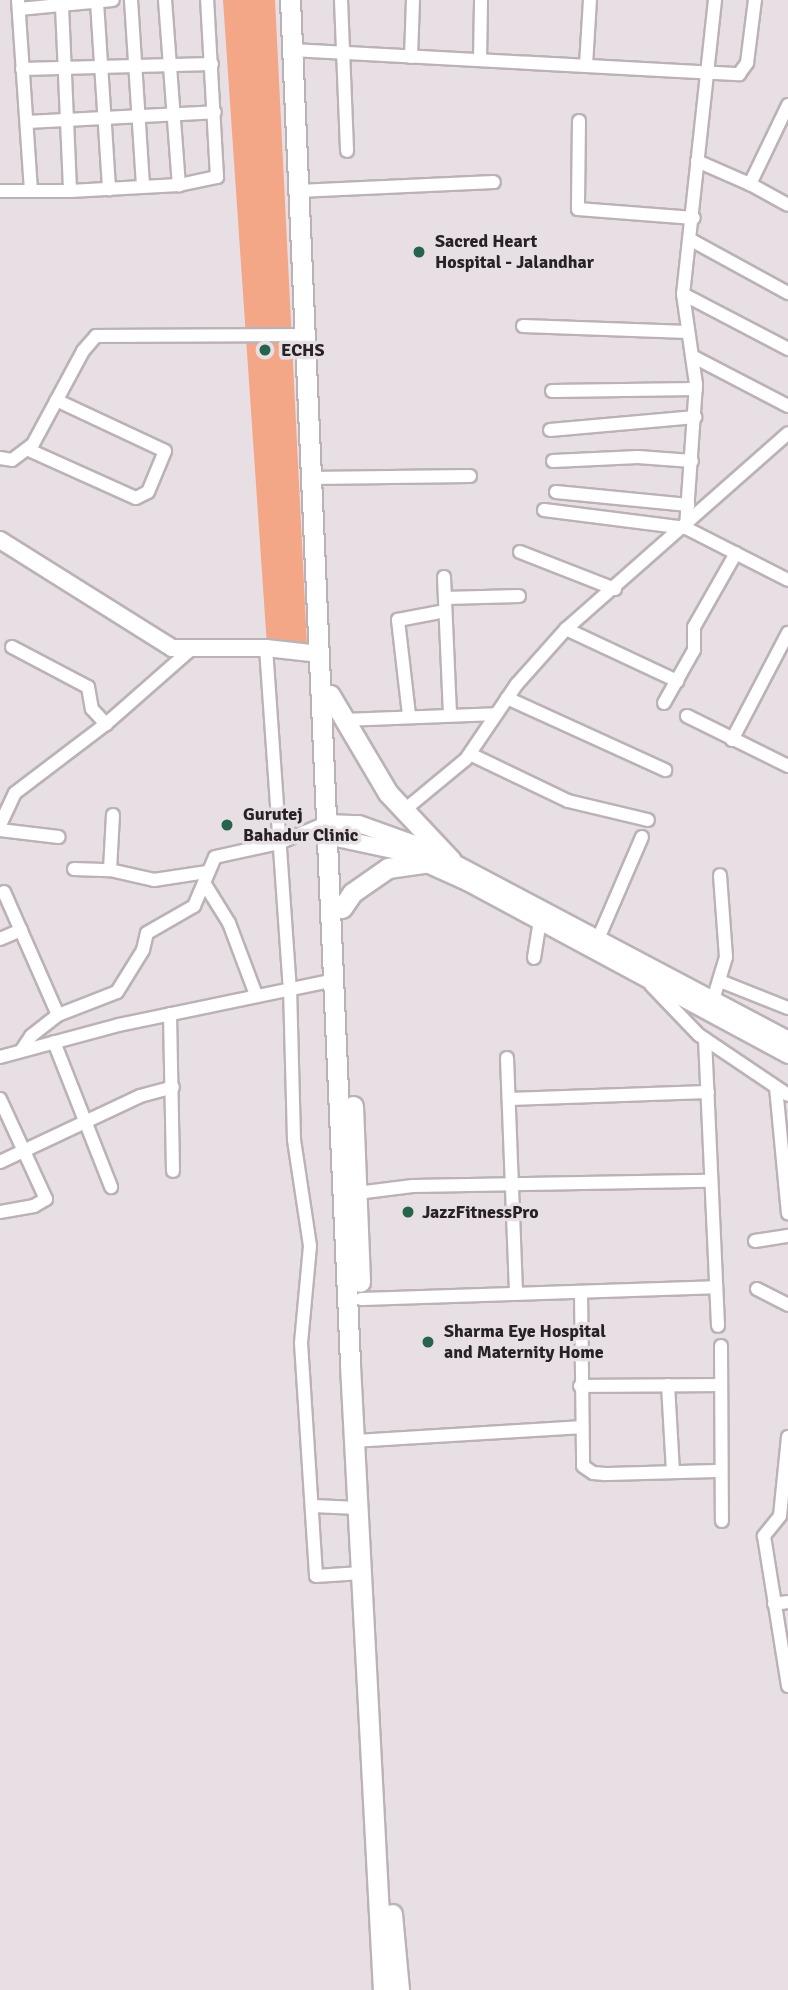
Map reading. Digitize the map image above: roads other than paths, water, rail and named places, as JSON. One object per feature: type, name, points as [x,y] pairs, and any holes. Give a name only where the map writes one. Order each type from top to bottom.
[{"type":"main road","points":[[290,0],[334,980],[361,1441],[399,1990]]},
{"type":"main road","points":[[321,662],[330,695],[343,720],[402,812],[450,860]]},
{"type":"main road","points":[[330,695],[328,830],[342,908],[357,1193],[361,1441],[358,1508],[383,1990]]},
{"type":"main road","points":[[342,908],[352,893],[388,868],[425,863]]},
{"type":"street","points":[[31,191],[19,5],[62,6],[113,0]]},
{"type":"street","points":[[131,0],[141,118],[143,186]]},
{"type":"street","points":[[165,0],[179,185]]},
{"type":"street","points":[[0,191],[109,190],[179,185],[217,177],[207,0]]},
{"type":"street","points":[[341,0],[347,151]]},
{"type":"street","points":[[411,57],[413,0]]},
{"type":"street","points":[[480,60],[481,0]]},
{"type":"street","points":[[586,65],[590,0]]},
{"type":"street","points":[[685,527],[696,389],[683,294],[694,218],[697,161],[715,0]]},
{"type":"street","points":[[292,50],[744,72],[755,0]]},
{"type":"street","points":[[97,2],[109,190]]},
{"type":"street","points":[[62,6],[69,191]]},
{"type":"street","points":[[22,69],[212,64]]},
{"type":"street","points":[[750,184],[785,119],[788,105]]},
{"type":"street","points":[[27,122],[174,117],[215,112]]},
{"type":"street","points":[[579,121],[578,209],[694,218]]},
{"type":"street","points":[[697,161],[750,184],[788,205]]},
{"type":"street","points":[[298,191],[494,182]]},
{"type":"street","points":[[691,240],[788,293]]},
{"type":"street","points":[[683,294],[788,349]]},
{"type":"street","points":[[523,326],[688,332]]},
{"type":"street","points":[[0,458],[12,460],[29,450],[83,351],[96,336],[107,333],[304,335]]},
{"type":"street","points":[[692,356],[788,407]]},
{"type":"street","points":[[552,391],[696,389]]},
{"type":"street","points":[[29,450],[136,498],[148,492],[165,451],[56,400]]},
{"type":"street","points":[[550,430],[695,417]]},
{"type":"street","points":[[402,812],[470,754],[507,698],[566,629],[783,446],[788,433]]},
{"type":"street","points":[[553,461],[638,457],[692,461]]},
{"type":"street","points":[[311,478],[470,476]]},
{"type":"street","points":[[555,492],[688,505]]},
{"type":"street","points":[[544,510],[685,527],[788,580]]},
{"type":"street","points":[[0,540],[172,648],[189,651],[266,648],[321,662]]},
{"type":"street","points":[[520,552],[615,589]]},
{"type":"street","points":[[664,702],[694,650],[694,626],[736,553]]},
{"type":"street","points":[[444,577],[450,715]]},
{"type":"street","points":[[409,715],[398,620],[445,605],[519,596]]},
{"type":"street","points":[[566,629],[677,681]]},
{"type":"street","points":[[732,740],[788,633]]},
{"type":"street","points":[[12,647],[88,687],[92,709],[106,724]]},
{"type":"street","points":[[266,648],[290,987],[294,1140],[311,1265],[302,1311],[301,1343],[316,1576],[361,1573]]},
{"type":"street","points":[[59,837],[0,828],[15,793],[106,724],[189,651]]},
{"type":"street","points":[[507,698],[665,770]]},
{"type":"street","points":[[343,720],[409,715],[496,714]]},
{"type":"street","points":[[687,716],[788,766]]},
{"type":"street","points":[[470,754],[559,798],[648,820]]},
{"type":"street","points":[[110,870],[113,815]]},
{"type":"street","points":[[328,830],[470,876],[598,939],[788,1040]]},
{"type":"street","points":[[20,1051],[31,1035],[58,1015],[117,992],[143,950],[147,933],[188,911],[215,857],[328,830],[393,834],[450,860],[540,921],[788,1055]]},
{"type":"street","points":[[598,939],[642,837]]},
{"type":"street","points":[[74,869],[110,870],[154,880],[206,879]]},
{"type":"street","points":[[713,1000],[726,957],[720,875]]},
{"type":"street","points":[[206,879],[229,923],[256,995]]},
{"type":"street","points":[[4,892],[58,1015]]},
{"type":"street","points":[[534,958],[540,921]]},
{"type":"street","points":[[0,939],[21,930]]},
{"type":"street","points":[[643,977],[705,1039],[788,1095]]},
{"type":"street","points":[[0,1057],[170,1014],[334,980]]},
{"type":"street","points":[[720,981],[788,1008]]},
{"type":"street","points":[[170,1014],[173,1171]]},
{"type":"street","points":[[705,1039],[718,1326]]},
{"type":"street","points":[[54,1042],[111,1187]]},
{"type":"street","points":[[507,1058],[516,1294]]},
{"type":"street","points":[[0,1161],[140,1096],[173,1087]]},
{"type":"street","points":[[776,1087],[788,1213]]},
{"type":"street","points":[[509,1099],[708,1091]]},
{"type":"street","points":[[0,1099],[46,1199],[34,1206],[0,1212]]},
{"type":"street","points":[[357,1193],[412,1186],[710,1181]]},
{"type":"street","points":[[755,1241],[783,1240],[788,1236]]},
{"type":"street","points":[[360,1299],[716,1287]]},
{"type":"street","points":[[757,1289],[788,1305]]},
{"type":"street","points":[[580,1292],[582,1460],[593,1473],[719,1471]]},
{"type":"street","points":[[721,1346],[719,1471],[722,1521]]},
{"type":"street","points":[[668,1385],[673,1472]]},
{"type":"street","points":[[580,1386],[719,1385]]},
{"type":"street","points":[[361,1441],[582,1427]]},
{"type":"street","points":[[788,1437],[786,1482],[780,1516],[764,1536],[788,1686]]},
{"type":"street","points":[[313,1506],[358,1508]]},
{"type":"street","points":[[774,1604],[788,1602]]},
{"type":"place","name":"Sacred Heart Hospital - Jalandhar","points":[[419,252]]},
{"type":"place","name":"ECHS","points":[[265,350]]},
{"type":"place","name":"Gurutej Bahadur Clinic","points":[[227,825]]},
{"type":"place","name":"JazzFitnessPro","points":[[408,1212]]},
{"type":"place","name":"Sharma Eye Hospital and Maternity Home","points":[[428,1342]]}]
